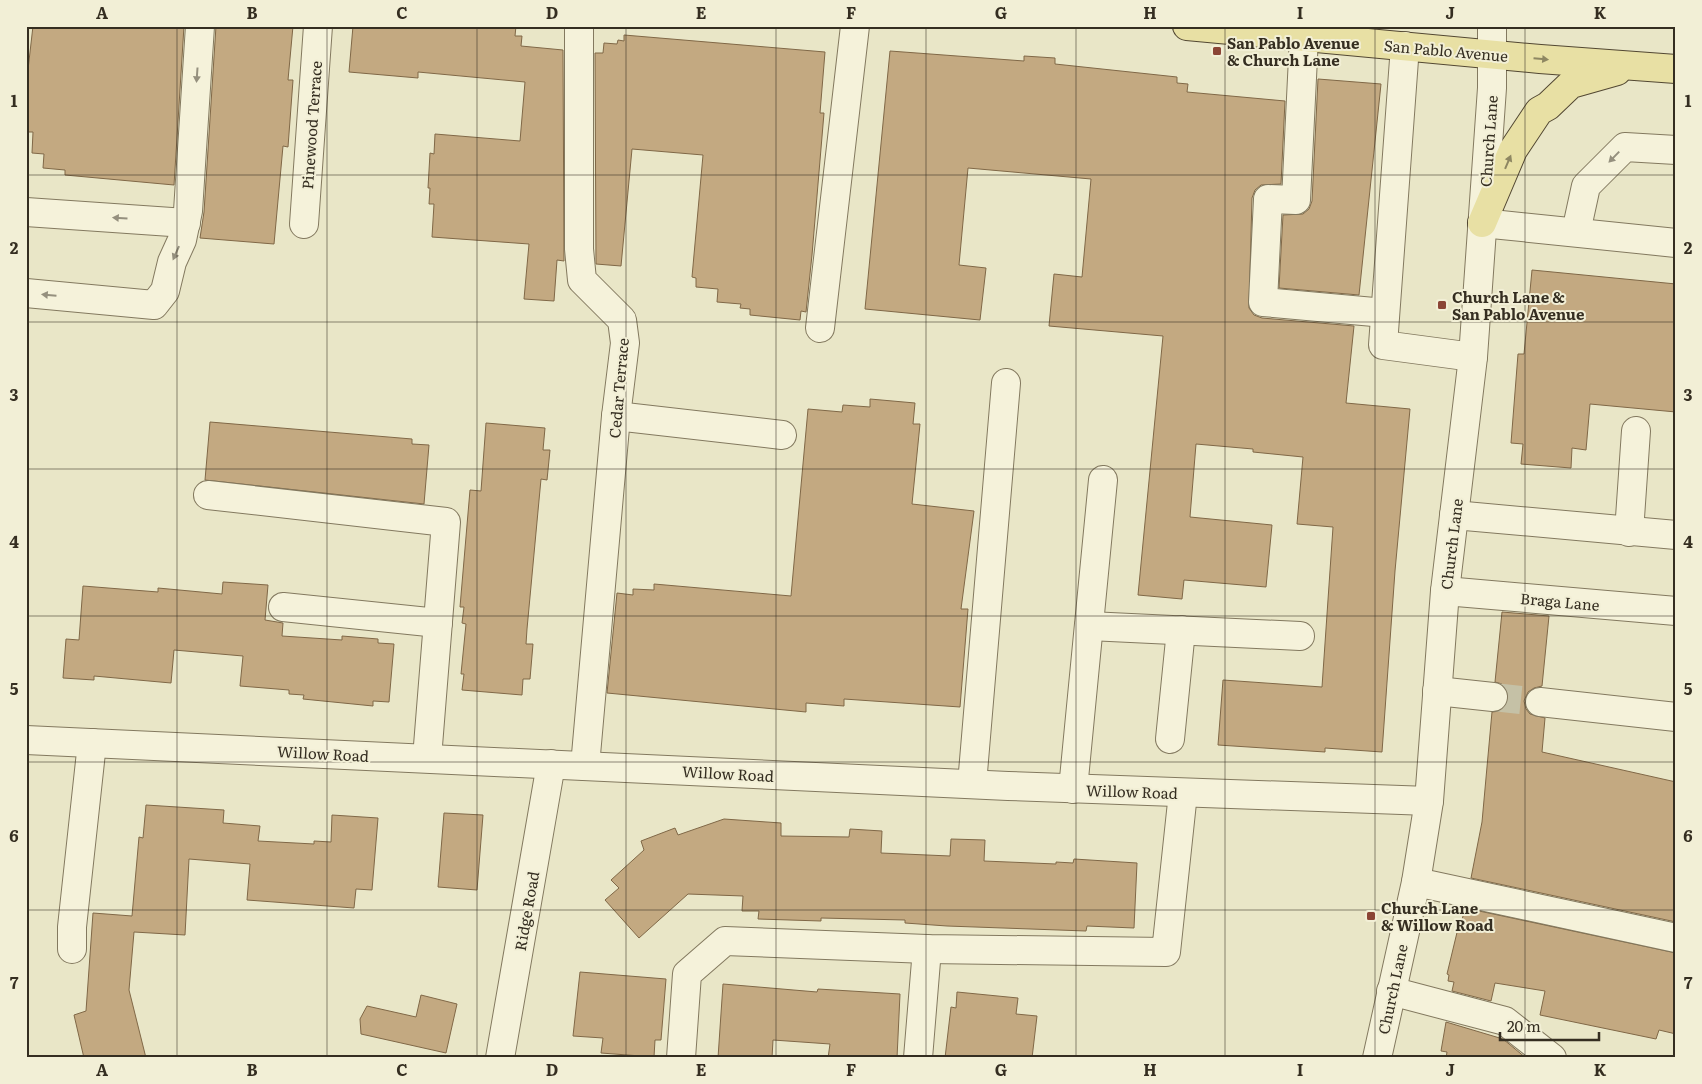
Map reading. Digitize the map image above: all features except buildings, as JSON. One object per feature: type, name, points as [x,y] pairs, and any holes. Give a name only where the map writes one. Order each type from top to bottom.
[{"type":"main road","name":"San Pablo Avenue","points":[[1188,26],[1676,69]]},
{"type":"main road","points":[[1482,223],[1513,150],[1539,111],[1548,106],[1571,84],[1634,66]]},
{"type":"street","points":[[26,293],[154,304],[165,291],[172,262],[182,240],[186,223],[200,26]]},
{"type":"street","name":"Pinewood Terrace","points":[[304,224],[318,26]]},
{"type":"street","name":"Cedar Terrace","points":[[579,26],[579,249],[582,280],[622,320],[625,342],[616,416],[585,766]]},
{"type":"street","points":[[820,328],[855,26]]},
{"type":"street","name":"Church Lane","points":[[1377,1058],[1416,882],[1429,801],[1445,591],[1473,357],[1493,54],[1492,26]]},
{"type":"street","points":[[1304,37],[1296,200],[1268,199],[1263,302],[1385,313]]},
{"type":"street","points":[[1405,46],[1383,345],[1473,357]]},
{"type":"street","points":[[1576,232],[1586,186],[1625,146],[1676,150]]},
{"type":"street","points":[[26,212],[186,223]]},
{"type":"street","points":[[1482,223],[1676,243]]},
{"type":"street","points":[[972,784],[1006,383]]},
{"type":"street","points":[[616,416],[782,435]]},
{"type":"street","points":[[1629,532],[1636,431]]},
{"type":"street","points":[[1073,789],[1103,480]]},
{"type":"street","points":[[208,496],[446,522],[427,758]]},
{"type":"street","points":[[1454,515],[1676,535]]},
{"type":"street","name":"Braga Lane","points":[[1445,591],[1676,611]]},
{"type":"street","points":[[283,607],[438,623]]},
{"type":"street","points":[[1088,626],[1300,636]]},
{"type":"street","points":[[1170,739],[1181,630]]},
{"type":"street","points":[[1437,691],[1493,697]]},
{"type":"street","points":[[1540,702],[1676,717]]},
{"type":"street","name":"Willow Road","points":[[26,740],[1073,789],[1429,801]]},
{"type":"street","points":[[72,949],[72,928],[92,743]]},
{"type":"street","name":"Ridge Road","points":[[500,1058],[551,764]]},
{"type":"street","points":[[681,1058],[687,974],[725,941],[926,949],[1166,952],[1182,793]]},
{"type":"street","points":[[1416,882],[1676,938]]},
{"type":"street","points":[[918,1058],[926,949]]},
{"type":"street","points":[[1392,991],[1505,1021],[1552,1058]]},
{"type":"tunnel","points":[[1493,697],[1540,702]]},
{"type":"place","name":"San Pablo Avenue & Church Lane","points":[[1217,51]]},
{"type":"place","name":"Church Lane & San Pablo Avenue","points":[[1442,305]]},
{"type":"place","name":"Church Lane & Willow Road","points":[[1371,916]]}]
